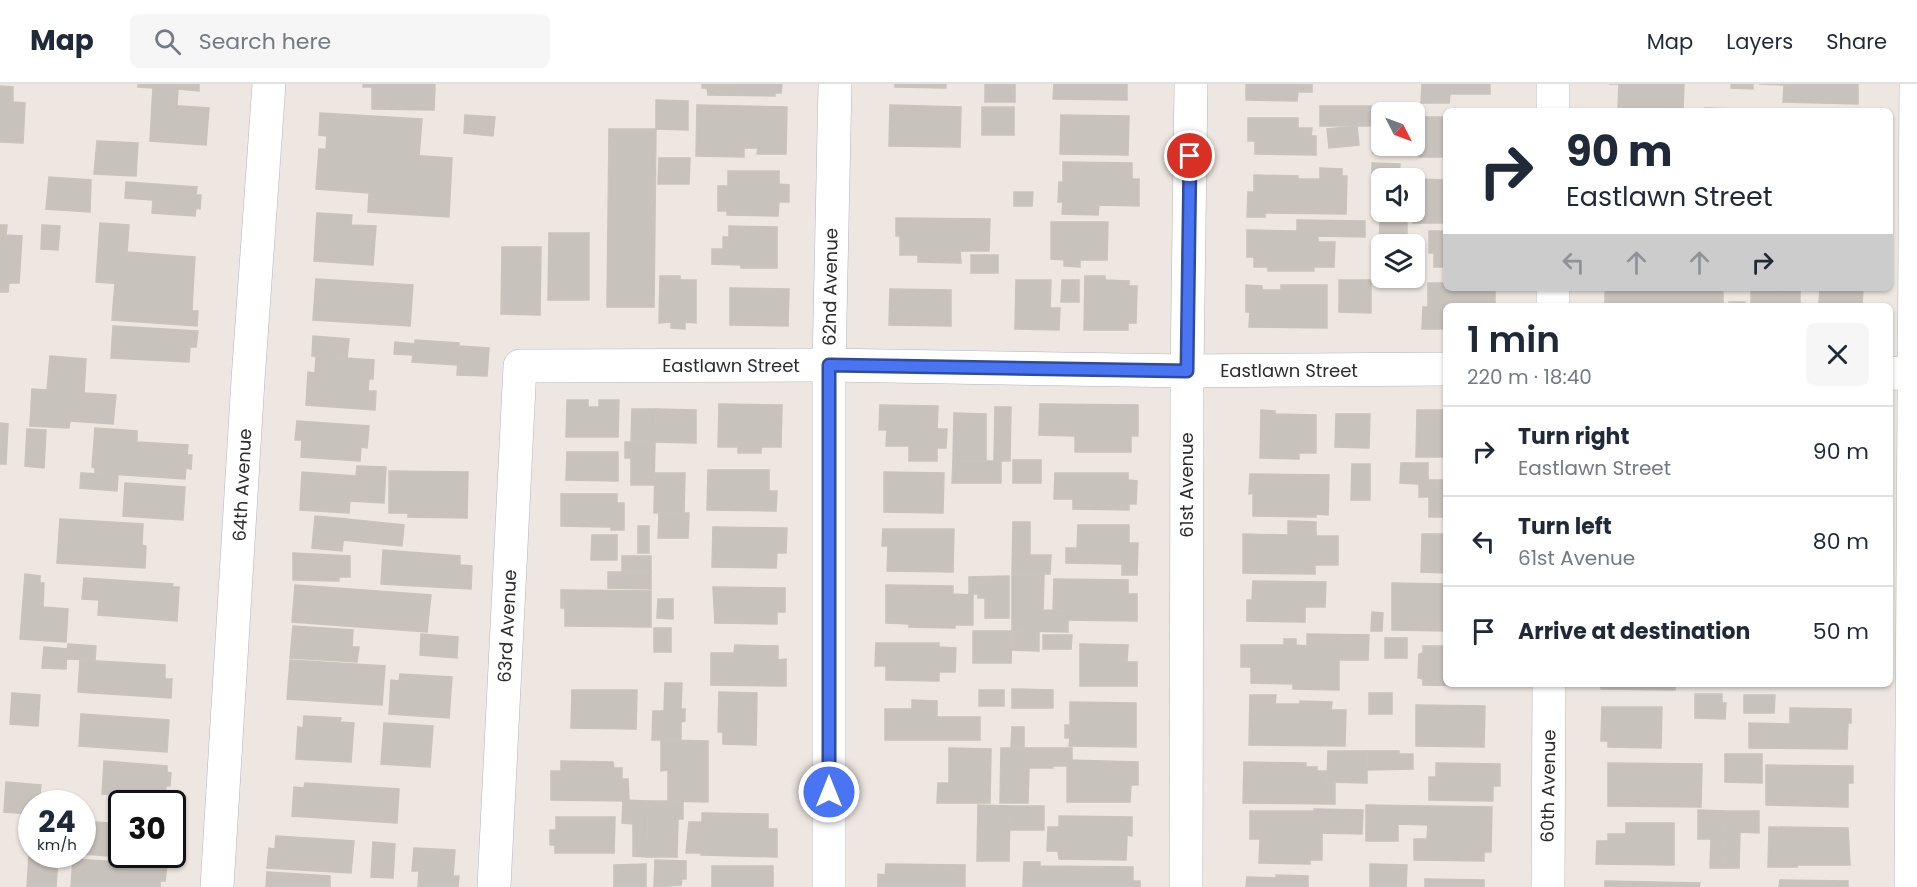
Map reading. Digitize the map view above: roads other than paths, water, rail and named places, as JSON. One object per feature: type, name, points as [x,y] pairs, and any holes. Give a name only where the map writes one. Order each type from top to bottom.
[{"type":"street","name":"64th Avenue","points":[[218,887],[247,392],[269,84]]},
{"type":"street","name":"62nd Avenue","points":[[829,887],[829,365],[835,84]]},
{"type":"street","name":"61st Avenue","points":[[1186,887],[1187,371],[1191,84]]},
{"type":"street","points":[[1553,84],[1553,108]]},
{"type":"street","points":[[1911,887],[1907,373],[1916,84]]},
{"type":"street","name":"Eastlawn Street","points":[[520,366],[829,365],[1187,371],[1443,369]]},
{"type":"street","name":"63rd Avenue","points":[[494,887],[520,366]]},
{"type":"street","name":"60th Avenue","points":[[1548,887],[1550,687]]}]
